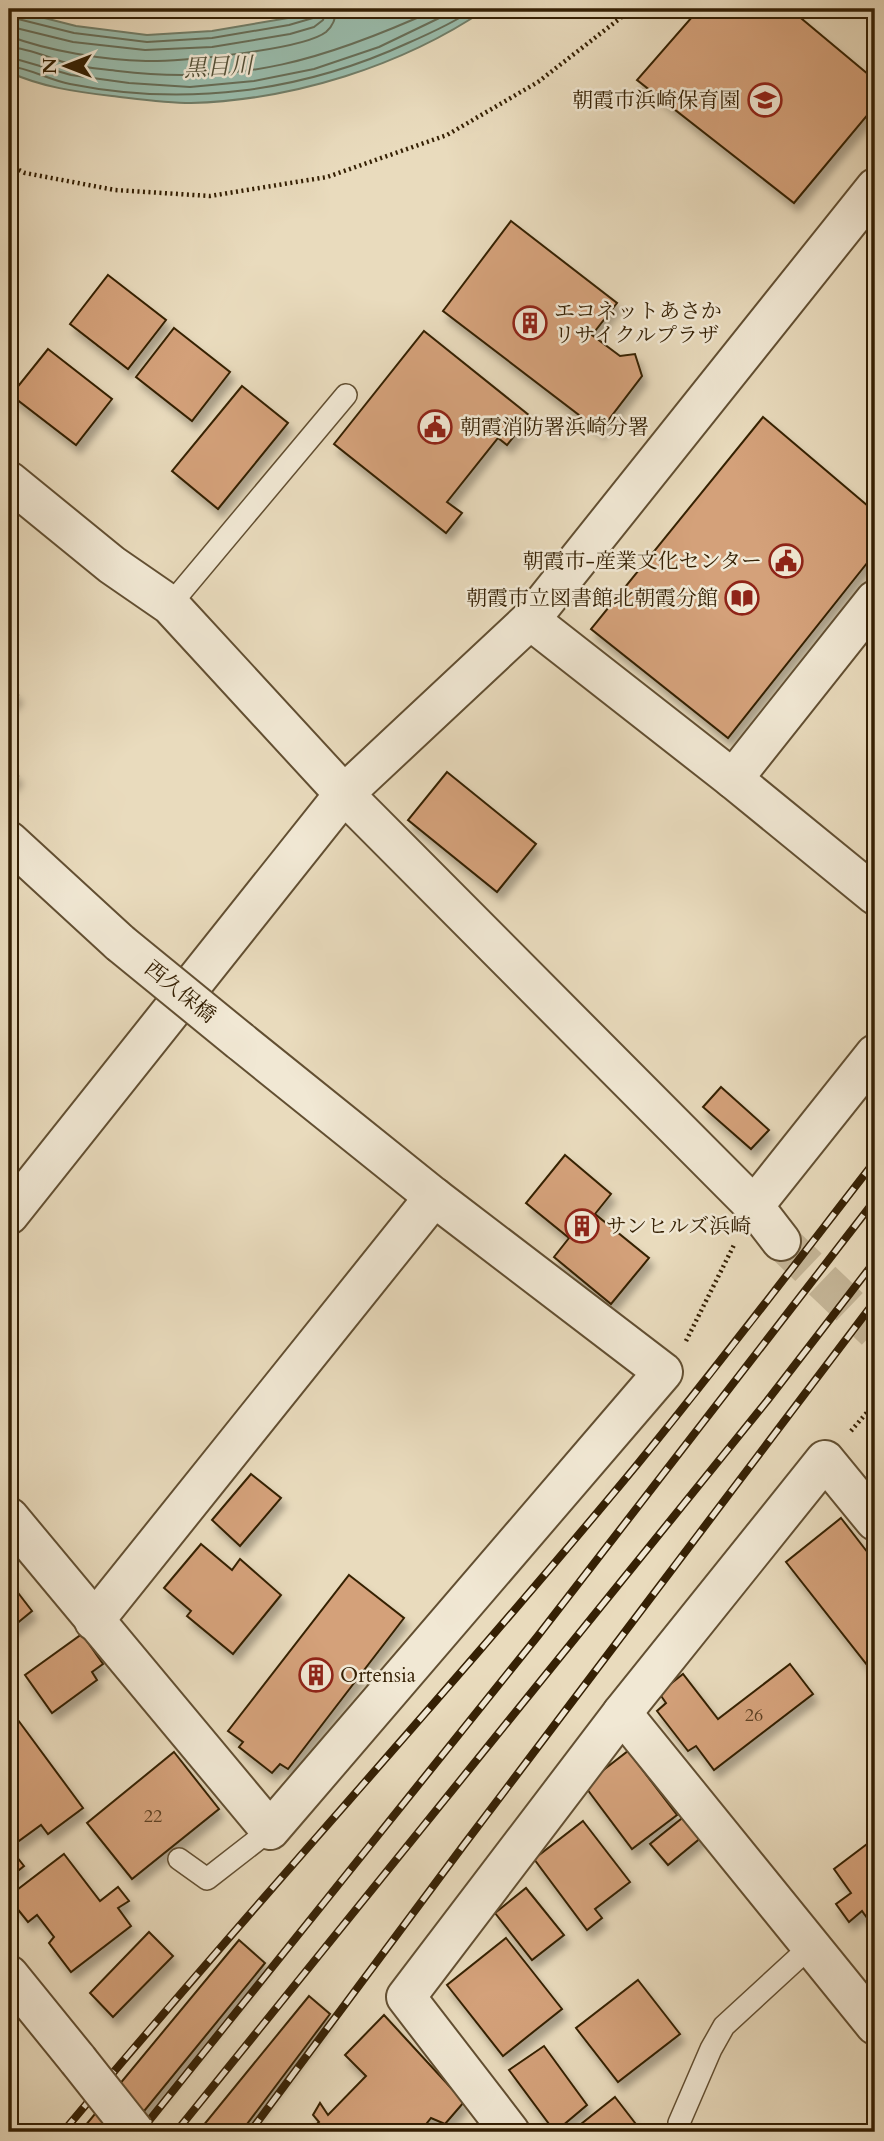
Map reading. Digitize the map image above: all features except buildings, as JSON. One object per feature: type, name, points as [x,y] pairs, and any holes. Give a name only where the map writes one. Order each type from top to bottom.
[{"type":"street","points":[[9,1215],[344,794],[530,620],[875,188]]},
{"type":"street","points":[[9,481],[112,565],[170,605],[344,794],[754,1206],[781,1241]]},
{"type":"street","points":[[733,779],[875,600]]},
{"type":"street","points":[[530,620],[733,779],[875,895]]},
{"type":"street","name":"西久保橋","points":[[9,841],[120,943],[240,1041],[434,1197],[663,1372],[270,1830]]},
{"type":"street","points":[[754,1206],[875,1054]]},
{"type":"street","points":[[94,1621],[434,1197]]},
{"type":"street","points":[[510,2132],[406,1997],[622,1713],[825,1460],[875,1521]]},
{"type":"street","points":[[9,1517],[270,1830]]},
{"type":"street","points":[[622,1713],[875,2025]]},
{"type":"street","points":[[9,1975],[135,2132]]},
{"type":"lane","points":[[170,605],[346,395]]},
{"type":"lane","points":[[179,1859],[207,1879],[270,1830]]},
{"type":"lane","points":[[679,2123],[711,2049],[724,2026],[811,1946]]},
{"type":"path","points":[[9,165],[25,173],[115,190],[209,196],[327,177],[447,135],[538,82],[632,9]]},
{"type":"path","points":[[682,1347],[735,1244]]},
{"type":"water","name":"黒目川","points":[[9,9],[76,26],[147,35],[212,31],[288,18],[321,9],[486,9],[419,47],[345,76],[268,95],[191,103],[72,91],[34,82],[9,72]]},
{"type":"tunnel","points":[[781,1241],[875,1331]]},
{"type":"railway","points":[[63,2132],[636,1466],[875,1161]]},
{"type":"railway","points":[[140,2132],[537,1637],[875,1200]]},
{"type":"railway","points":[[176,2132],[767,1401],[875,1261]]},
{"type":"railway","points":[[250,2132],[875,1301]]},
{"type":"place","name":"朝霞市浜崎保育園","points":[[765,100]]},
{"type":"place","name":"エコネットあさか リサイクルプラザ","points":[[530,323]]},
{"type":"place","name":"朝霞消防署浜崎分署","points":[[435,427]]},
{"type":"place","name":"朝霞市-産業文化センター","points":[[786,561]]},
{"type":"place","name":"朝霞市立図書館北朝霞分館","points":[[742,598]]},
{"type":"place","name":"サンヒルズ浜崎","points":[[582,1226]]},
{"type":"place","name":"Ortensia","points":[[316,1675]]}]
